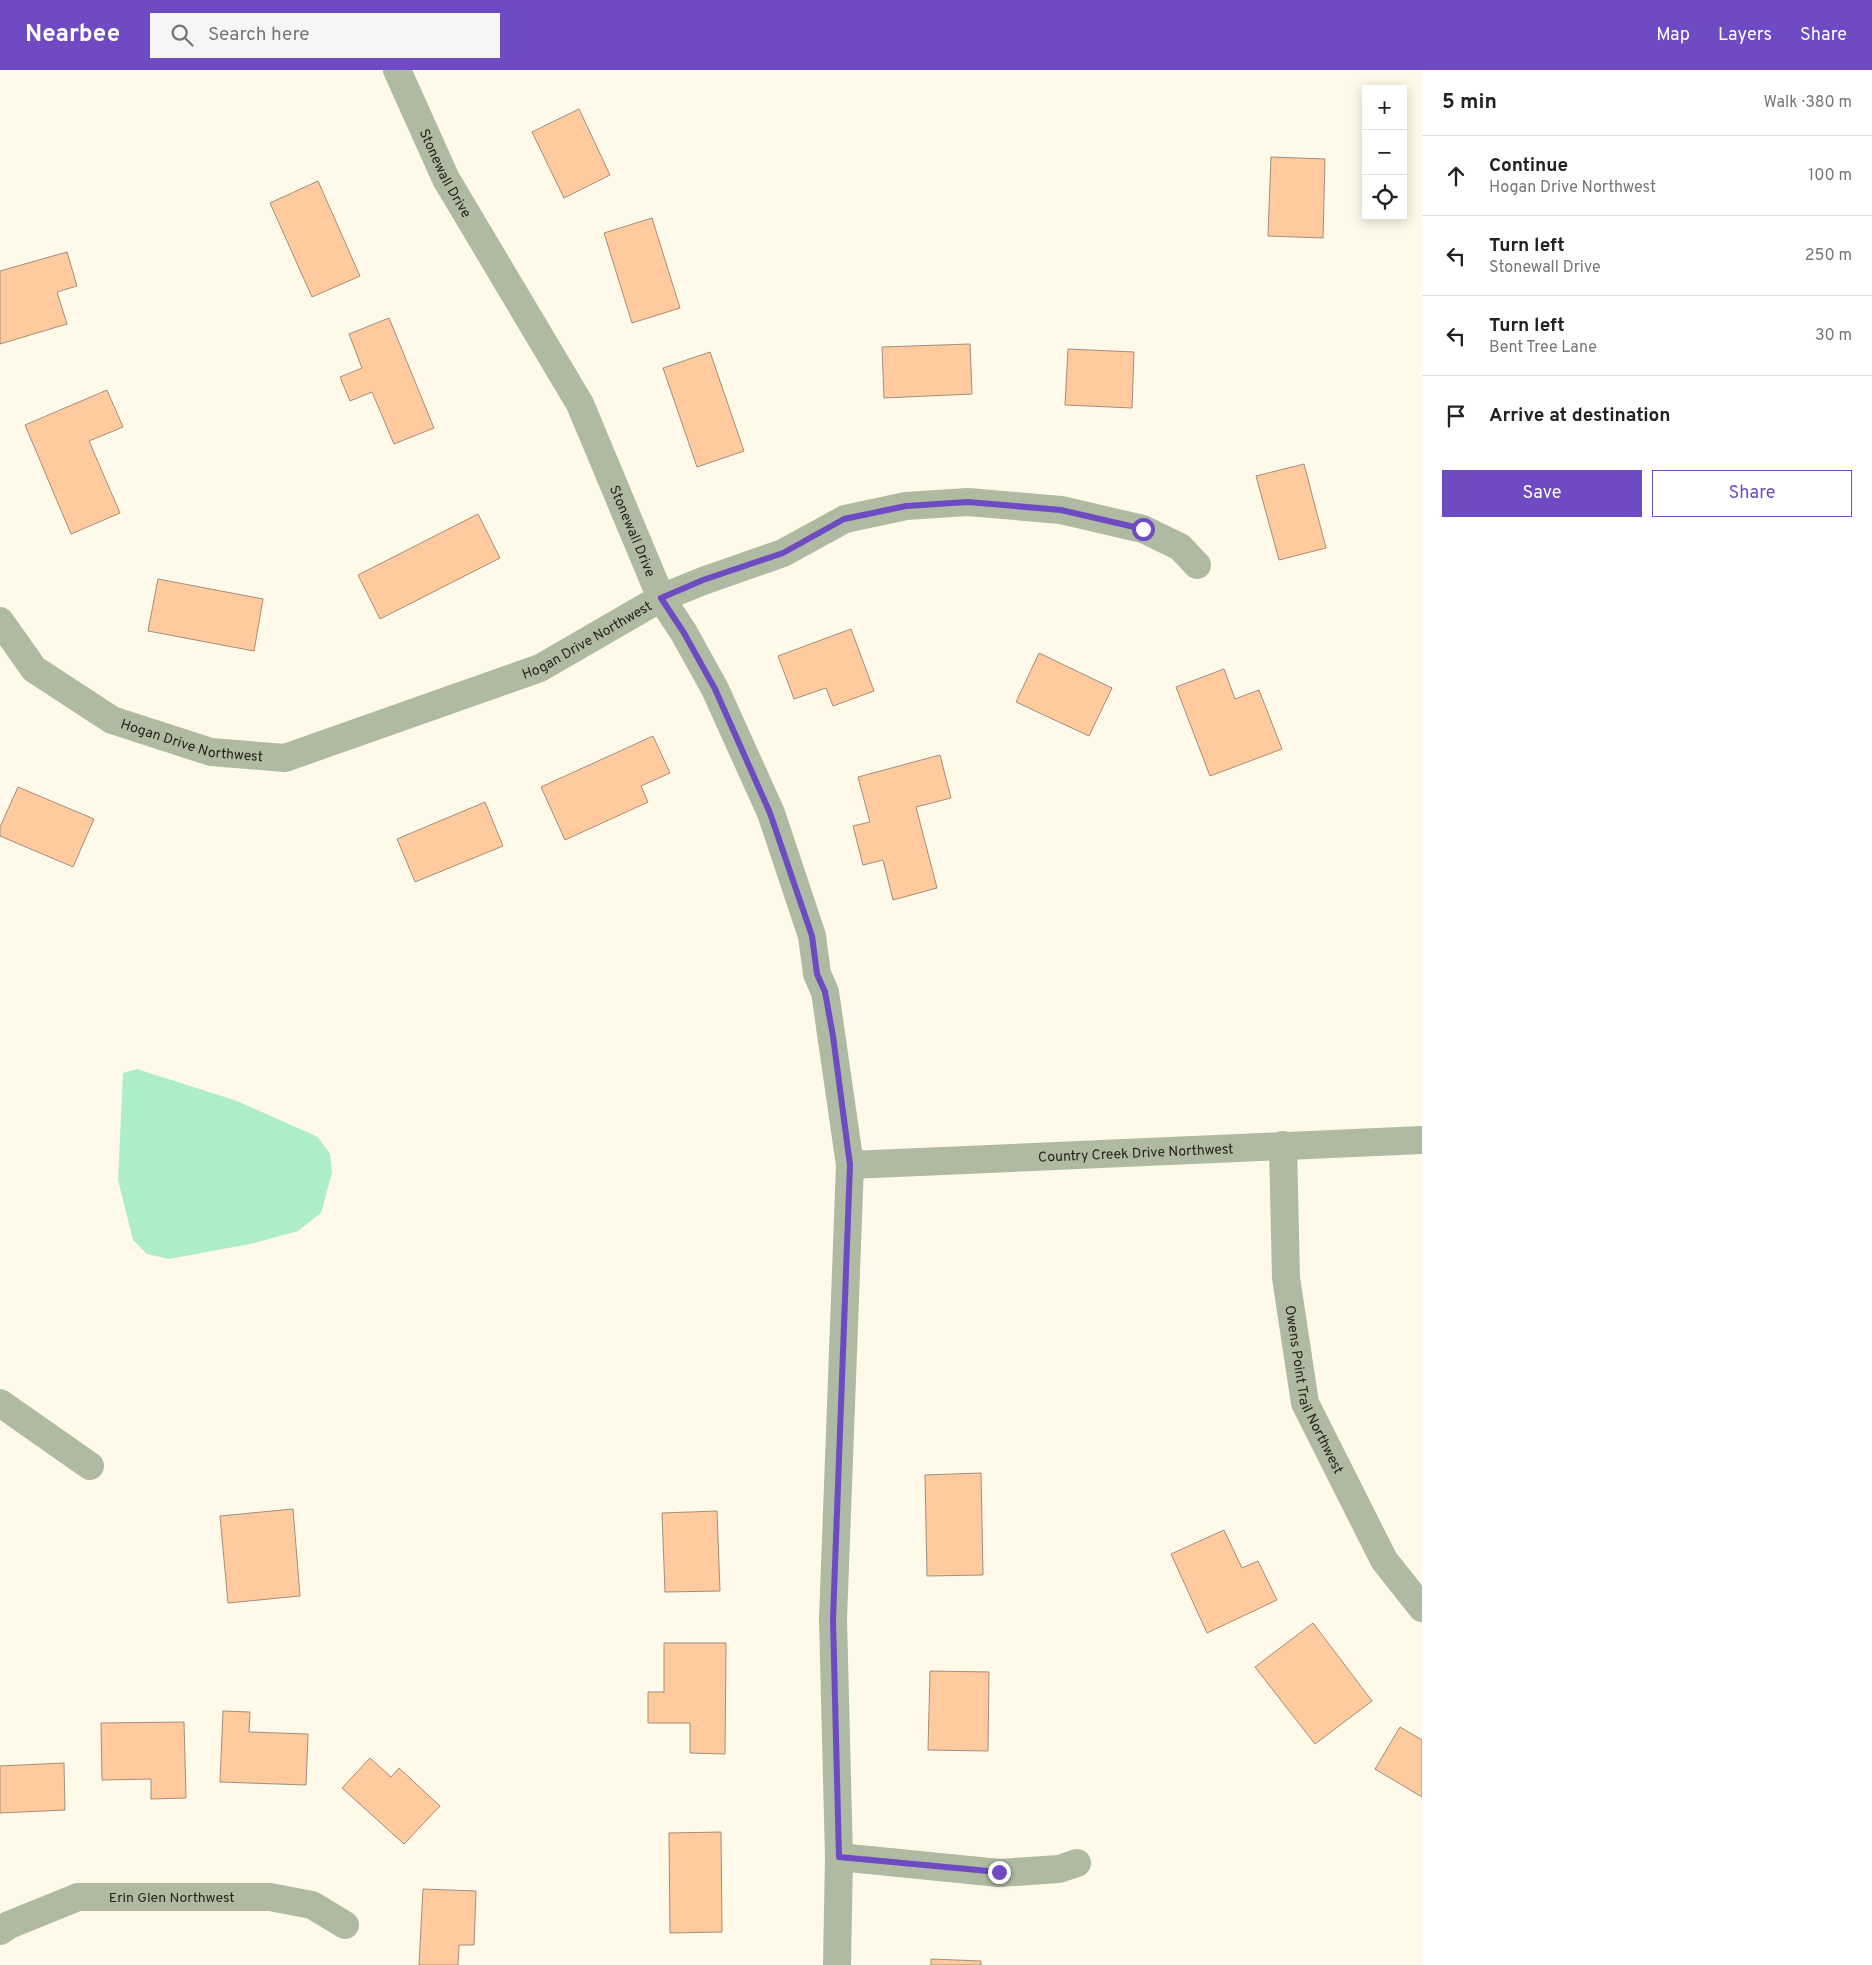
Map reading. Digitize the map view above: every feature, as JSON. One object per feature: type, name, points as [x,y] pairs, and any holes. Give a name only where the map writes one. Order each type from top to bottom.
[{"type":"street","name":"Stonewall Drive","points":[[397,70],[446,178],[580,404],[661,598],[684,633],[715,689],[770,813],[809,928],[817,974],[825,992],[833,1036],[850,1165],[833,1619],[839,1857],[838,1965]]},
{"type":"street","name":"Hogan Drive Northwest","points":[[0,621],[34,669],[112,720],[211,752],[285,758],[540,668],[661,598],[703,580],[783,553],[844,519],[906,506],[968,502],[1061,510],[1143,529],[1180,547],[1197,565]]},
{"type":"street","name":"Country Creek Drive Northwest","points":[[850,1165],[1422,1140]]},
{"type":"street","name":"Owens Point Trail Northwest","points":[[1283,1145],[1286,1278],[1305,1403],[1384,1560],[1422,1608]]},
{"type":"street","points":[[0,1403],[90,1466]]},
{"type":"street","points":[[839,1857],[999,1872],[1059,1869],[1078,1863]]},
{"type":"street","name":"Erin Glen Northwest","points":[[0,1931],[78,1896],[270,1897],[312,1905],[345,1925]]},
{"type":"shaded area","points":[[137,1069],[237,1101],[318,1137],[330,1154],[332,1173],[321,1213],[298,1231],[250,1244],[169,1259],[147,1254],[133,1240],[118,1180],[123,1073]]},
{"type":"building","points":[[579,109],[610,175],[564,198],[532,132]]},
{"type":"building","points":[[1271,157],[1325,159],[1323,238],[1268,236]]},
{"type":"building","points":[[318,181],[360,276],[312,297],[270,203]]},
{"type":"building","points":[[652,218],[680,308],[632,323],[604,233]]},
{"type":"building","points":[[67,252],[77,286],[57,292],[67,324],[0,344],[0,271]]},
{"type":"building","points":[[389,318],[434,428],[394,444],[372,392],[350,401],[340,377],[362,368],[349,334]]},
{"type":"building","points":[[970,344],[972,394],[884,398],[882,347]]},
{"type":"building","points":[[1068,349],[1134,352],[1132,408],[1065,405]]},
{"type":"building","points":[[710,352],[744,451],[697,467],[663,368]]},
{"type":"building","points":[[107,390],[123,427],[89,441],[120,513],[71,534],[25,425]]},
{"type":"building","points":[[1304,464],[1326,548],[1279,560],[1256,476]]},
{"type":"building","points":[[478,514],[500,558],[380,619],[358,575]]},
{"type":"building","points":[[158,579],[263,599],[254,651],[148,631]]},
{"type":"building","points":[[851,629],[874,691],[833,706],[826,688],[794,699],[778,656]]},
{"type":"building","points":[[1039,653],[1112,688],[1089,736],[1016,702]]},
{"type":"building","points":[[1224,669],[1235,699],[1259,690],[1282,749],[1210,776],[1176,687]]},
{"type":"building","points":[[653,736],[670,773],[641,786],[648,802],[565,840],[541,787]]},
{"type":"building","points":[[940,755],[951,798],[916,807],[937,888],[893,900],[883,860],[863,865],[853,826],[870,822],[858,777]]},
{"type":"building","points":[[18,787],[94,819],[73,867],[0,836],[0,827]]},
{"type":"building","points":[[485,802],[503,846],[415,882],[397,839]]},
{"type":"building","points":[[981,1473],[983,1575],[927,1576],[925,1475]]},
{"type":"building","points":[[293,1509],[300,1596],[228,1603],[220,1516]]},
{"type":"building","points":[[717,1511],[720,1591],[665,1592],[662,1513]]},
{"type":"building","points":[[1224,1530],[1242,1568],[1258,1561],[1277,1600],[1207,1633],[1171,1554]]},
{"type":"building","points":[[1313,1623],[1372,1701],[1315,1744],[1255,1667]]},
{"type":"building","points":[[664,1643],[726,1643],[725,1754],[690,1753],[690,1723],[648,1723],[648,1692],[664,1692]]},
{"type":"building","points":[[930,1671],[989,1672],[988,1751],[928,1750]]},
{"type":"building","points":[[223,1711],[250,1712],[249,1732],[308,1734],[306,1785],[220,1782]]},
{"type":"building","points":[[184,1722],[186,1798],[151,1799],[151,1779],[102,1780],[101,1723]]},
{"type":"building","points":[[1400,1727],[1422,1740],[1422,1797],[1375,1769]]},
{"type":"building","points":[[370,1758],[391,1777],[399,1768],[440,1806],[404,1844],[342,1788]]},
{"type":"building","points":[[64,1763],[65,1810],[0,1813],[0,1766]]},
{"type":"building","points":[[721,1832],[722,1932],[670,1933],[669,1833]]},
{"type":"building","points":[[423,1889],[476,1891],[474,1945],[459,1945],[458,1965],[419,1965]]},
{"type":"building","points":[[931,1959],[981,1961],[981,1965],[931,1965]]},
{"type":"route","points":[[999,1872],[839,1857],[833,1619],[850,1165],[833,1036],[825,992],[817,974],[812,936],[770,813],[715,689],[684,633],[661,598],[703,580],[783,553],[844,519],[906,506],[968,502],[1061,510],[1143,529]]}]
